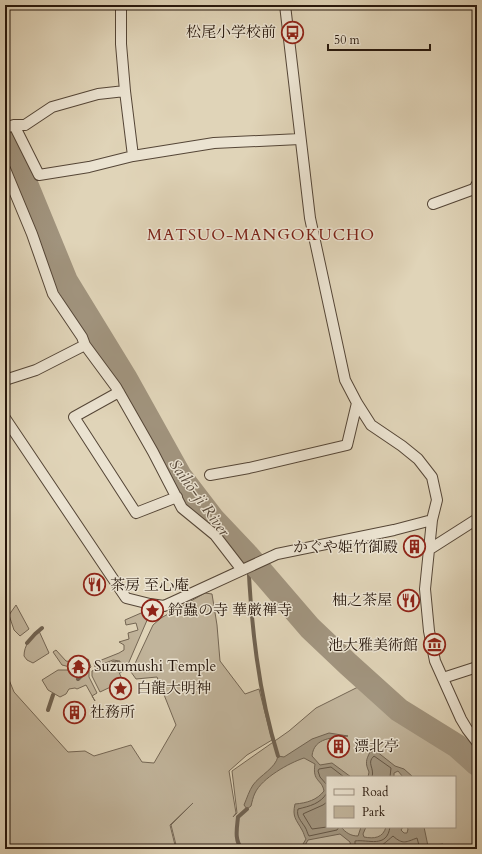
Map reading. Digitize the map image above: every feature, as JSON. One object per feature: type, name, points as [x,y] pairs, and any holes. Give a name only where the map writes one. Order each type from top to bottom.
[{"type":"street","points":[[122,5],[121,44],[133,156]]},
{"type":"street","points":[[285,5],[310,218],[345,380],[371,425],[418,459],[432,477],[438,500],[432,520],[425,590],[435,661],[467,729],[477,742]]},
{"type":"street","points":[[125,91],[98,94],[52,107],[25,125],[10,126],[39,176],[133,156],[214,143],[300,139]]},
{"type":"street","points":[[5,169],[32,234],[53,294],[82,337],[85,345],[119,392],[153,452],[182,508],[214,535],[242,570]]},
{"type":"street","points":[[433,204],[474,189],[477,184]]},
{"type":"street","points":[[5,380],[36,370],[85,345]]},
{"type":"street","points":[[119,392],[74,417],[136,513],[177,497]]},
{"type":"street","points":[[210,475],[264,465],[347,445],[357,403]]},
{"type":"street","points":[[5,418],[126,598],[150,604],[164,606],[277,554],[394,530],[432,520]]},
{"type":"street","points":[[430,549],[477,520]]},
{"type":"street","points":[[443,678],[477,667]]},
{"type":"green space","points":[[205,593],[212,594],[217,625],[220,661],[245,694],[259,689],[272,740],[247,755],[229,771],[236,813],[233,817],[237,813],[232,771],[289,731],[316,708],[360,686],[400,719],[450,750],[470,765],[477,782],[477,849],[177,849],[171,825],[193,803],[170,825],[176,849],[5,849],[5,670],[14,692],[68,752],[85,751],[94,756],[131,745],[142,762],[154,763],[176,725],[157,677],[136,679],[131,672],[153,625],[161,618]]},
{"type":"green space","points":[[16,605],[29,629],[20,636],[14,630],[9,615]]},
{"type":"green space","points":[[148,610],[151,611],[126,669],[120,673],[115,661],[120,661],[113,660],[95,667],[94,663],[124,650],[124,645],[119,642],[129,639],[128,633],[138,630],[136,623],[126,625],[125,620]]},
{"type":"green space","points":[[39,631],[49,653],[33,663],[27,660],[24,656],[24,652],[28,642]]},
{"type":"green space","points":[[56,650],[66,661],[77,663],[88,659],[91,667],[90,668],[88,665],[70,667],[62,665],[53,652]]},
{"type":"green space","points":[[114,661],[122,679],[118,681],[119,683],[100,692],[92,676],[92,671]]},
{"type":"green space","points":[[80,668],[89,670],[89,677],[97,693],[92,696],[86,685],[77,689],[69,689],[66,694],[60,697],[48,690],[42,680],[58,670],[73,670]]},
{"type":"water","points":[[329,733],[348,736],[331,738],[320,742],[316,745],[312,756],[320,765],[332,763],[350,776],[326,776],[326,828],[342,828],[349,834],[358,836],[361,828],[366,828],[363,834],[364,837],[371,838],[380,836],[386,828],[402,828],[401,830],[404,833],[407,833],[408,828],[424,828],[428,846],[443,844],[443,849],[351,849],[350,842],[340,834],[308,840],[303,849],[300,849],[306,839],[295,818],[295,804],[304,803],[318,797],[324,791],[315,774],[315,764],[304,758],[284,767],[258,787],[251,806],[247,809],[244,805],[249,792],[256,781],[271,768],[278,756],[284,757],[312,739]]},
{"type":"water","points":[[376,751],[395,766],[404,769],[412,776],[402,776],[398,771],[394,773],[394,776],[368,776],[367,759],[370,752]]},
{"type":"waterway","name":"Saihō-ji River","points":[[5,136],[11,147],[66,281],[126,379],[180,476],[213,519],[248,556],[310,628],[399,710],[457,746],[477,764]]},
{"type":"waterway","points":[[248,556],[251,607],[257,658],[265,707],[278,756]]},
{"type":"waterway","points":[[27,643],[42,628]]},
{"type":"waterway","points":[[78,679],[86,668]]},
{"type":"waterway","points":[[48,710],[53,695]]},
{"type":"waterway","points":[[242,849],[237,838],[238,817],[247,809]]},
{"type":"place","name":"松尾小学校前","points":[[292,32]]},
{"type":"place","name":"かぐや姫竹御殿","points":[[414,547]]},
{"type":"place","name":"茶房 至心庵","points":[[94,585]]},
{"type":"place","name":"柚之茶屋","points":[[408,600]]},
{"type":"place","name":"鈴蟲の寺 華厳禅寺","points":[[152,610]]},
{"type":"place","name":"池大雅美術館","points":[[434,645]]},
{"type":"place","name":"Suzumushi Temple","points":[[79,666]]},
{"type":"place","name":"白龍大明神","points":[[121,688]]},
{"type":"place","name":"社務所","points":[[74,712]]},
{"type":"place","name":"漂北亭","points":[[338,746]]},
{"type":"district","name":"MATSUO-MANGOKUCHO","points":[[261,234]]}]
